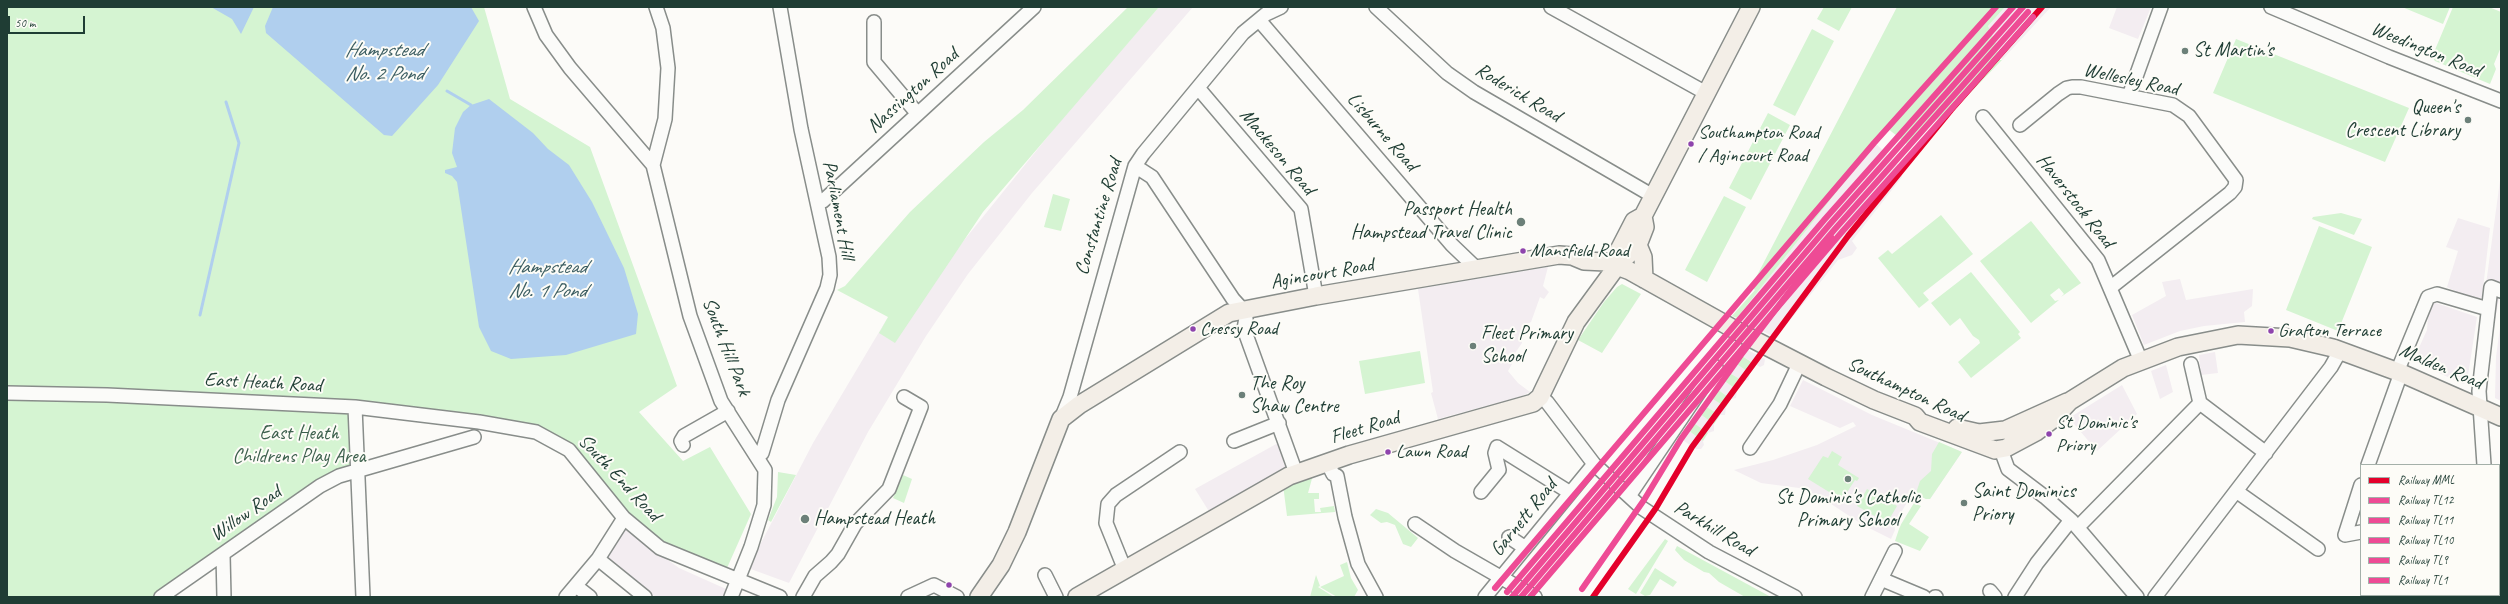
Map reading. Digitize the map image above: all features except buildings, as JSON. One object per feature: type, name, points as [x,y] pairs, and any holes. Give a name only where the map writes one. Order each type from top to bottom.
[{"type":"main road","points":[[1617,266],[1618,252],[1634,221],[1643,216],[1751,7]]},
{"type":"main road","points":[[1540,397],[1564,344],[1605,281],[1617,266],[1638,245],[1645,227],[1643,216]]},
{"type":"main road","points":[[1638,245],[1643,257],[1644,279]]},
{"type":"main road","name":"Agincourt Road","points":[[979,597],[1001,565],[1017,532],[1061,419],[1074,401],[1229,313],[1316,296],[1377,287],[1476,268],[1559,255],[1572,256],[1584,260],[1595,259],[1617,266]]},
{"type":"main road","points":[[1584,260],[1605,281]]},
{"type":"main road","name":"Southampton Road","points":[[1617,266],[1644,279],[1744,335],[1874,400],[1979,434],[1996,432]]},
{"type":"main road","name":"Malden Road","points":[[2000,450],[2045,426],[2070,401],[2104,379],[2141,361],[2190,356],[2238,336],[2268,335],[2290,338],[2340,351],[2399,372],[2501,417]]},
{"type":"main road","name":"Fleet Road","points":[[1077,597],[1296,473],[1333,466],[1526,406],[1540,397]]},
{"type":"main road","name":"Malden Road","points":[[1996,432],[2015,426],[2058,404],[2070,401]]},
{"type":"main road","name":"Southampton Road","points":[[1924,417],[1920,422],[1984,448],[2000,450]]},
{"type":"street","points":[[534,7],[546,35],[570,68],[653,166]]},
{"type":"street","points":[[653,166],[665,119],[668,68],[663,28],[656,7]]},
{"type":"street","name":"Parliament Hill","points":[[758,456],[762,452],[778,400],[828,282],[829,257],[801,129],[780,7]]},
{"type":"street","name":"Nassington Road","points":[[818,203],[823,201],[1034,7]]},
{"type":"street","name":"Constantine Road","points":[[1074,401],[1135,166],[1143,154],[1243,33],[1259,20],[1281,7]]},
{"type":"street","name":"Roderick Road","points":[[1376,7],[1447,72],[1474,92],[1653,196]]},
{"type":"street","points":[[1551,7],[1706,93]]},
{"type":"street","points":[[2129,96],[2160,7]]},
{"type":"street","name":"Weedington Road","points":[[2271,7],[2389,57],[2501,101]]},
{"type":"street","name":"Lisburne Road","points":[[1259,20],[1452,245],[1476,268]]},
{"type":"street","points":[[874,22],[874,62],[917,113]]},
{"type":"street","name":"Wellesley Road","points":[[2020,125],[2067,88],[2081,87],[2173,105],[2189,116],[2236,180],[2236,184],[2230,194],[2110,288]]},
{"type":"street","name":"Mackeson Road","points":[[1198,89],[1301,210],[1316,296]]},
{"type":"street","name":"Haverstock Road","points":[[1983,117],[2097,257],[2141,361]]},
{"type":"street","name":"South Hill Park","points":[[653,166],[690,316],[721,401],[758,456],[765,470],[764,505],[751,547],[731,597]]},
{"type":"street","points":[[1135,166],[1152,177],[1232,299],[1243,310],[1246,318],[1244,329],[1256,357],[1296,473]]},
{"type":"street","points":[[2484,464],[2478,407],[2488,309],[2496,289]]},
{"type":"street","points":[[2368,464],[2399,372],[2428,297],[2437,294],[2488,309]]},
{"type":"street","points":[[2155,597],[2335,362],[2340,351]]},
{"type":"street","points":[[2190,356],[2200,403],[2266,453]]},
{"type":"street","points":[[1750,448],[1780,404],[1800,364]]},
{"type":"street","points":[[1629,496],[1716,367]]},
{"type":"street","name":"East Heath Road","points":[[7,393],[107,395],[355,407],[516,429]]},
{"type":"street","points":[[803,597],[815,576],[831,562],[855,524],[889,489],[921,407],[904,397]]},
{"type":"street","name":"Parkhill Road","points":[[1540,397],[1547,402],[1594,464],[1629,496],[1676,532],[1709,552],[1795,597]]},
{"type":"street","points":[[2015,597],[2037,563],[2074,524],[2200,403]]},
{"type":"street","points":[[355,407],[363,597]]},
{"type":"street","points":[[683,445],[680,441],[684,436],[728,411]]},
{"type":"street","points":[[1234,441],[1279,423]]},
{"type":"street","name":"South End Road","points":[[516,429],[536,432],[569,450],[624,518],[660,548],[780,597]]},
{"type":"street","points":[[357,469],[474,437]]},
{"type":"street","points":[[1481,492],[1500,470],[1495,453],[1497,447],[1569,492]]},
{"type":"street","points":[[2000,450],[2008,468],[2036,488],[2074,524],[2137,597]]},
{"type":"street","points":[[1126,570],[1106,523],[1108,504],[1116,495],[1180,452]]},
{"type":"street","name":"Garnett Road","points":[[1485,597],[1569,492],[1594,464]]},
{"type":"street","points":[[1333,466],[1354,550],[1361,571],[1376,597]]},
{"type":"street","name":"Willow Road","points":[[161,597],[320,486],[357,469]]},
{"type":"street","points":[[2360,487],[2345,535],[2360,532]]},
{"type":"street","points":[[2236,491],[2318,549]]},
{"type":"street","points":[[566,597],[598,559],[624,518]]},
{"type":"street","points":[[1414,524],[1455,551],[1535,597]]},
{"type":"street","points":[[1509,537],[1524,547]]},
{"type":"street","points":[[1872,597],[1895,551]]},
{"type":"street","points":[[223,555],[224,597]]},
{"type":"street","points":[[598,559],[645,597]]},
{"type":"street","points":[[1045,575],[1056,597]]},
{"type":"street","points":[[1881,579],[1924,597]]},
{"type":"street","points":[[908,597],[934,585],[957,597]]},
{"type":"street","points":[[576,586],[590,597]]},
{"type":"shaded area","points":[[1159,7],[1193,7],[1032,193],[968,274],[926,336],[868,432],[789,583],[748,568],[813,443],[888,317],[880,332],[953,254],[1074,104]]},
{"type":"shaded area","points":[[2005,7],[2051,7],[2002,60],[1988,26]]},
{"type":"shaded area","points":[[2117,7],[2151,7],[2138,39],[2109,28]]},
{"type":"shaded area","points":[[1875,143],[1899,165],[1902,177],[1852,241],[1857,248],[1852,255],[1838,260],[1776,338],[1737,318]]},
{"type":"shaded area","points":[[2501,173],[2501,289],[2490,345],[2487,395],[2472,388]]},
{"type":"shaded area","points":[[2458,218],[2490,228],[2482,297],[2476,301],[2455,293],[2455,291],[2447,287],[2458,251],[2446,247]]},
{"type":"shaded area","name":"Fleet Primary School","points":[[1548,267],[1543,286],[1549,292],[1544,299],[1540,297],[1531,322],[1527,324],[1522,335],[1522,343],[1511,359],[1512,364],[1508,371],[1518,383],[1530,392],[1522,396],[1438,419],[1431,393],[1433,392],[1418,289]]},
{"type":"shaded area","points":[[2180,279],[2186,300],[2253,289],[2252,306],[2244,312],[2245,322],[2204,326],[2180,331],[2144,345],[2132,315],[2166,296],[2162,282]]},
{"type":"shaded area","points":[[2433,302],[2477,317],[2467,382],[2463,384],[2413,361],[2427,330],[2428,316]]},
{"type":"shaded area","points":[[2501,320],[2501,401],[2495,398],[2496,357]]},
{"type":"shaded area","points":[[1740,346],[1765,359],[1764,365],[1760,367],[1739,354]]},
{"type":"shaded area","points":[[2215,352],[2218,373],[2201,375],[2199,355]]},
{"type":"shaded area","points":[[1735,363],[1750,373],[1749,380],[1743,381],[1728,372],[1729,366]]},
{"type":"shaded area","points":[[2166,365],[2173,392],[2160,399],[2151,371]]},
{"type":"shaded area","points":[[1723,380],[1737,390],[1736,398],[1731,399],[1717,389],[1717,382]]},
{"type":"shaded area","name":"St Dominic's Catholic Primary School","points":[[1803,380],[1872,415],[1962,452],[1930,499],[1926,499],[1916,494],[1911,496],[1894,524],[1895,530],[1891,539],[1863,525],[1819,496],[1799,488],[1761,483],[1734,470],[1773,460],[1817,445],[1856,426],[1853,422],[1840,428],[1790,406]]},
{"type":"shaded area","points":[[2122,385],[2137,414],[2097,451],[2069,418]]},
{"type":"shaded area","points":[[1710,397],[1726,407],[1725,415],[1720,415],[1705,406],[1705,401]]},
{"type":"shaded area","points":[[1696,414],[1700,414],[1714,424],[1714,431],[1708,433],[1694,423],[1693,418]]},
{"type":"shaded area","points":[[1689,431],[1703,441],[1704,445],[1701,449],[1696,449],[1684,441],[1682,434]]},
{"type":"shaded area","points":[[1278,443],[1286,470],[1210,513],[1195,489]]},
{"type":"shaded area","points":[[621,526],[679,568],[744,597],[658,597],[652,595],[597,555]]},
{"type":"green space","name":"East Heath Childrens Play Area","points":[[7,7],[484,7],[510,99],[590,147],[677,386],[639,412],[683,461],[710,447],[751,514],[727,568],[663,542],[631,516],[575,448],[546,429],[531,424],[495,417],[360,403],[357,469],[161,597],[7,597]]},
{"type":"green space","points":[[1128,7],[1159,7],[983,212],[895,343],[879,333],[888,317],[837,290],[845,286],[910,212],[984,142],[1023,110]]},
{"type":"green space","points":[[1824,7],[1852,7],[1839,31],[1817,19]]},
{"type":"green space","points":[[1897,7],[2005,7],[1988,26],[1998,48],[1997,60],[2002,60],[1971,92],[1917,136],[1912,143],[1907,144],[1887,128],[1737,318],[1732,316],[1755,290],[1751,287]]},
{"type":"green space","points":[[2402,7],[2450,7],[2443,24]]},
{"type":"green space","points":[[2453,7],[2489,7],[2501,12],[2501,47],[2494,64],[2496,69],[2490,84],[2435,61],[2432,57]]},
{"type":"green space","points":[[1812,29],[1834,41],[1795,116],[1773,105]]},
{"type":"green space","points":[[2236,39],[2409,108],[2385,162],[2213,93]]},
{"type":"green space","points":[[1768,113],[1790,125],[1751,200],[1729,188]]},
{"type":"green space","points":[[1053,194],[1070,199],[1061,231],[1044,227]]},
{"type":"green space","points":[[1724,196],[1746,207],[1707,282],[1685,270]]},
{"type":"green space","points":[[2341,213],[2362,219],[2354,235],[2312,219],[2313,217]]},
{"type":"green space","points":[[1941,215],[1973,254],[1923,293],[1929,300],[1919,308],[1878,258],[1888,250],[1892,254]]},
{"type":"green space","points":[[2031,221],[2081,283],[2061,297],[2064,294],[2059,288],[2050,295],[2055,301],[2059,300],[2031,323],[1980,261]]},
{"type":"green space","points":[[2319,226],[2372,247],[2338,331],[2286,310]]},
{"type":"green space","points":[[1971,272],[2020,332],[2018,334],[2021,338],[1971,378],[1958,362],[1980,343],[1979,340],[1973,336],[1960,318],[1950,326],[1931,303]]},
{"type":"green space","points":[[1622,284],[1641,294],[1602,353],[1578,340],[1604,302],[1617,287]]},
{"type":"green space","points":[[1420,351],[1425,383],[1365,394],[1359,361]]},
{"type":"green space","points":[[1739,354],[1756,365],[1750,373],[1735,363]]},
{"type":"green space","points":[[1728,372],[1743,381],[1737,390],[1723,380]]},
{"type":"green space","points":[[1717,389],[1731,399],[1726,407],[1711,398]]},
{"type":"green space","points":[[1705,406],[1720,415],[1714,424],[1700,414]]},
{"type":"green space","points":[[1694,423],[1708,433],[1703,441],[1689,431]]},
{"type":"green space","points":[[1939,442],[1962,452],[1930,499],[1926,499],[1916,494],[1920,481],[1931,471],[1932,454]]},
{"type":"green space","points":[[1832,451],[1842,457],[1838,465],[1859,478],[1857,481],[1855,480],[1842,500],[1808,479],[1823,456],[1828,458]]},
{"type":"green space","points":[[778,472],[796,475],[771,522],[768,520],[777,497]]},
{"type":"green space","points":[[903,475],[912,479],[904,503],[893,498]]},
{"type":"green space","points":[[1313,475],[1308,493],[1319,493],[1319,499],[1314,499],[1315,512],[1321,512],[1320,508],[1334,506],[1335,512],[1287,516],[1283,485]]},
{"type":"green space","points":[[1867,489],[1897,506],[1887,523],[1857,506]]},
{"type":"green space","points":[[1914,503],[1921,506],[1909,524],[1929,537],[1920,551],[1895,541],[1900,526]]},
{"type":"green space","points":[[1376,509],[1388,513],[1418,538],[1411,547],[1403,544],[1395,525],[1387,522],[1381,523],[1370,515]]},
{"type":"green space","points":[[1665,539],[1668,541],[1636,594],[1628,589]]},
{"type":"green space","points":[[1677,546],[1771,597],[1745,597],[1719,582],[1709,573],[1704,572],[1684,560],[1675,550]]},
{"type":"green space","points":[[1347,562],[1351,578],[1358,590],[1354,597],[1337,597],[1320,587],[1344,576],[1340,565]]},
{"type":"green space","points":[[1655,568],[1677,582],[1673,587],[1660,579],[1650,595],[1645,596],[1640,593]]},
{"type":"green space","points":[[1316,575],[1320,586],[1318,587],[1334,597],[1310,597]]},
{"type":"water","points":[[211,7],[254,7],[241,34],[232,19]]},
{"type":"water","name":"Hampstead No. 2 Pond","points":[[273,7],[471,7],[479,21],[438,85],[392,136],[384,135],[266,33],[265,26]]},
{"type":"water","name":"Hampstead No. 1 Pond","points":[[489,99],[533,133],[548,149],[569,165],[592,202],[624,268],[638,314],[636,334],[566,355],[511,359],[491,351],[479,327],[457,182],[452,176],[445,173],[445,170],[457,167],[452,153],[455,128],[463,112],[471,105]]},
{"type":"waterway","points":[[447,91],[471,105],[472,109]]},
{"type":"waterway","points":[[200,315],[239,143],[226,102]]},
{"type":"rail line","name":"TL1","points":[[1495,588],[1874,143],[1996,7]]},
{"type":"rail line","name":"TL10","points":[[1507,592],[1825,219],[2013,7]]},
{"type":"rail line","name":"TL12","points":[[1512,597],[1830,224],[2023,7]]},
{"type":"rail line","name":"MML","points":[[1593,597],[1656,508],[1692,447],[1848,236],[1951,110],[2042,7]]},
{"type":"rail line","name":"TL11","points":[[1521,597],[1835,229],[2028,12]]},
{"type":"rail line","name":"TL9","points":[[1530,597],[1841,233],[2033,17]]},
{"type":"rail line","name":"TL1","points":[[1582,589],[1644,500],[1681,439],[1741,355],[1831,237]]},
{"type":"place","name":"St Martin's","points":[[2185,51]]},
{"type":"place","name":"Queen's Crescent Library","points":[[2468,120]]},
{"type":"place","name":"Southampton Road / Agincourt Road","points":[[1691,144]]},
{"type":"place","name":"Passport Health Hampstead Travel Clinic","points":[[1521,222]]},
{"type":"place","name":"Mansfield Road","points":[[1523,251]]},
{"type":"place","name":"Cressy Road","points":[[1193,329]]},
{"type":"place","name":"Grafton Terrace","points":[[2271,331]]},
{"type":"place","name":"Fleet Primary School","points":[[1473,346]]},
{"type":"place","name":"The Roy Shaw Centre","points":[[1242,395]]},
{"type":"place","name":"St Dominic's Priory","points":[[2049,434]]},
{"type":"place","name":"Lawn Road","points":[[1388,452]]},
{"type":"place","name":"St Dominic's Catholic Primary School","points":[[1848,479]]},
{"type":"place","name":"Saint Dominics Priory","points":[[1964,503]]},
{"type":"place","name":"Hampstead Heath","points":[[805,519]]}]
